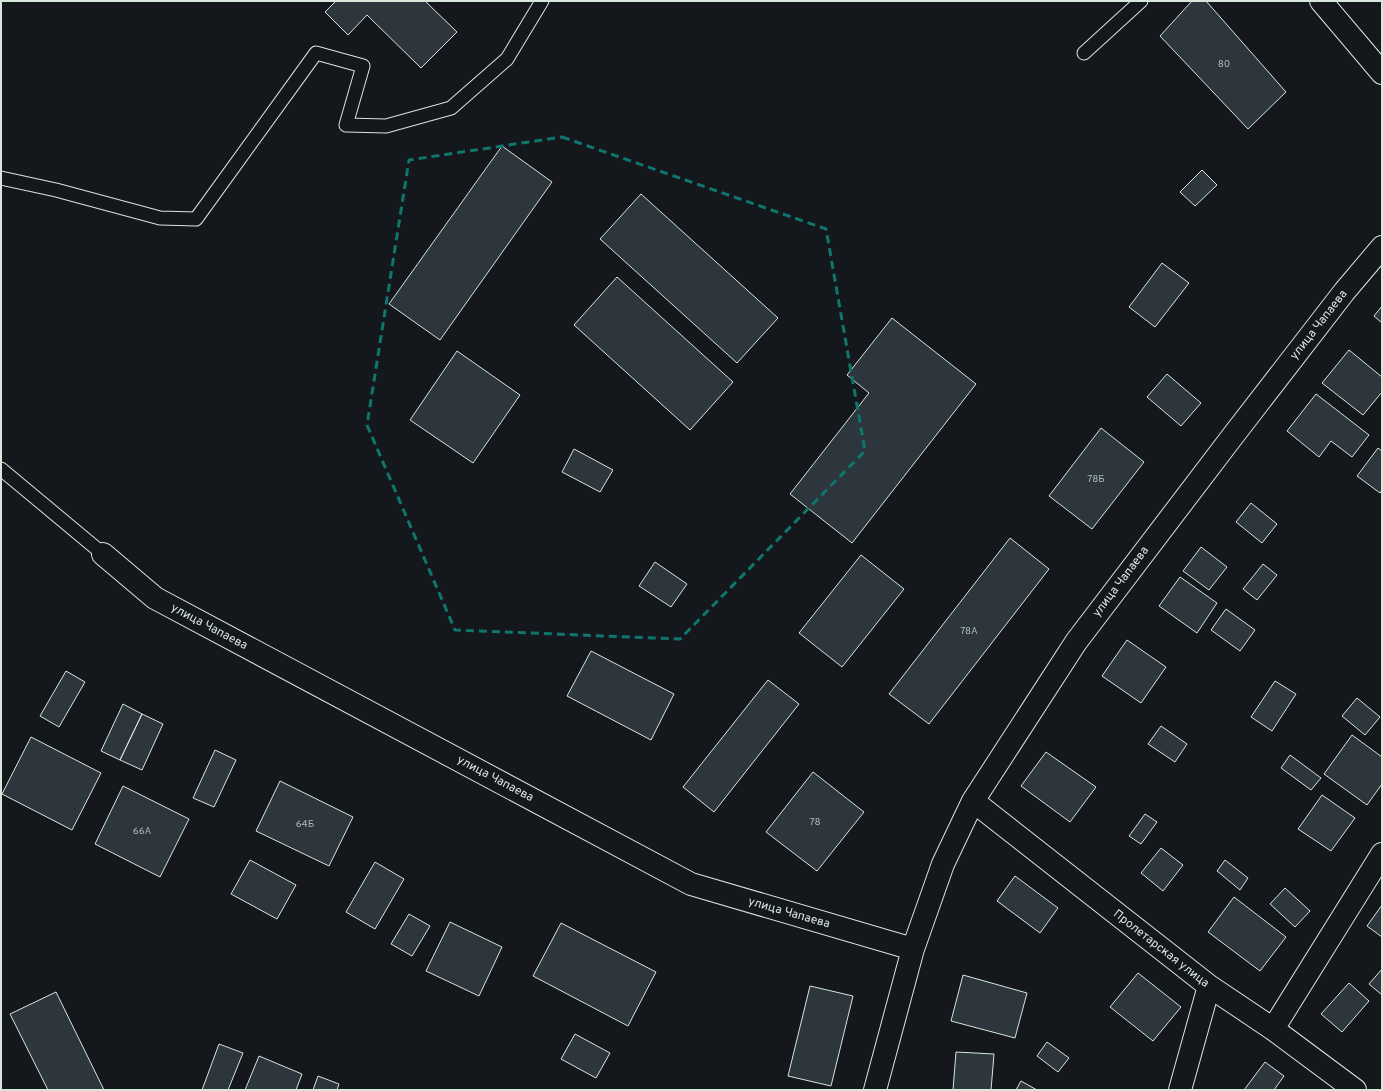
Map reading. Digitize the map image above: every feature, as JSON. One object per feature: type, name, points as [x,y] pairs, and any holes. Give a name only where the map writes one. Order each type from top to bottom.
[{"type":"street","points":[[1321,1],[1382,73]]},
{"type":"street","name":"улица Чапаева","points":[[875,1090],[913,949],[943,864],[973,801],[1076,642],[1344,292],[1382,247]]},
{"type":"street","name":"улица Чапаева","points":[[102,554],[155,598],[691,884],[913,949]]},
{"type":"street","name":"Пролетарская улица","points":[[973,801],[1209,986],[1273,1029],[1355,1090]]},
{"type":"street","points":[[1273,1029],[1382,854]]},
{"type":"street","points":[[1180,1090],[1209,986]]},
{"type":"lane","points":[[1,178],[56,190],[160,218],[196,218],[316,53],[363,66],[346,125],[386,126],[451,108],[507,59],[542,1]]},
{"type":"lane","points":[[1084,53],[1141,1]]},
{"type":"lane","points":[[1,469],[102,554]]},
{"type":"highlighted area","points":[[562,137],[826,229],[865,451],[680,639],[455,630],[367,425],[409,160]]},
{"type":"building","points":[[336,1],[425,1],[457,32],[421,68],[367,15],[348,35],[325,12]]},
{"type":"building","points":[[1192,1],[1206,1],[1286,92],[1248,129],[1160,36]]},
{"type":"building","points":[[502,146],[552,182],[440,340],[389,304]]},
{"type":"building","points":[[1202,170],[1217,185],[1195,206],[1180,192]]},
{"type":"building","points":[[641,194],[778,318],[737,363],[600,239]]},
{"type":"building","points":[[1162,263],[1189,283],[1155,327],[1129,307]]},
{"type":"building","points":[[617,277],[733,382],[690,430],[574,325]]},
{"type":"building","points":[[1382,306],[1382,323],[1374,316]]},
{"type":"building","points":[[892,318],[976,384],[852,543],[790,494],[869,393],[847,375]]},
{"type":"building","points":[[1349,350],[1382,377],[1382,392],[1363,415],[1322,383]]},
{"type":"building","points":[[457,351],[520,395],[473,463],[410,420]]},
{"type":"building","points":[[1167,374],[1201,403],[1181,426],[1147,397]]},
{"type":"building","points":[[1316,394],[1369,435],[1352,457],[1331,441],[1319,457],[1287,431]]},
{"type":"building","points":[[1101,428],[1144,462],[1092,529],[1049,496]]},
{"type":"building","points":[[1378,448],[1382,451],[1382,490],[1380,493],[1357,476]]},
{"type":"building","points":[[574,449],[613,470],[600,492],[562,472]]},
{"type":"building","points":[[1251,503],[1277,524],[1262,543],[1236,522]]},
{"type":"building","points":[[1010,538],[1049,569],[929,724],[889,694]]},
{"type":"building","points":[[1201,547],[1227,567],[1209,590],[1183,571]]},
{"type":"building","points":[[861,555],[904,589],[842,667],[799,633]]},
{"type":"building","points":[[655,562],[687,584],[671,607],[639,586]]},
{"type":"building","points":[[1263,564],[1277,575],[1257,600],[1243,589]]},
{"type":"building","points":[[1180,577],[1217,603],[1197,633],[1159,606]]},
{"type":"building","points":[[1226,609],[1255,630],[1240,651],[1211,630]]},
{"type":"building","points":[[1127,640],[1166,667],[1141,703],[1102,676]]},
{"type":"building","points":[[591,651],[674,694],[651,740],[567,696]]},
{"type":"building","points":[[66,671],[85,682],[59,727],[40,716]]},
{"type":"building","points":[[768,680],[799,704],[714,812],[683,787]]},
{"type":"building","points":[[1275,681],[1296,694],[1272,731],[1251,717]]},
{"type":"building","points":[[1357,698],[1380,717],[1365,735],[1342,716]]},
{"type":"building","points":[[123,704],[142,714],[120,760],[101,751]]},
{"type":"building","points":[[142,714],[163,724],[142,770],[120,760]]},
{"type":"building","points":[[1161,726],[1187,744],[1175,762],[1148,744]]},
{"type":"building","points":[[1352,735],[1382,757],[1382,784],[1367,805],[1324,774]]},
{"type":"building","points":[[31,737],[101,773],[72,830],[2,794]]},
{"type":"building","points":[[215,750],[236,760],[214,807],[193,798]]},
{"type":"building","points":[[1046,752],[1096,787],[1070,822],[1021,786]]},
{"type":"building","points":[[1290,755],[1321,778],[1311,790],[1281,768]]},
{"type":"building","points":[[813,772],[864,812],[817,871],[766,832]]},
{"type":"building","points":[[280,781],[353,817],[329,866],[256,831]]},
{"type":"building","points":[[123,786],[189,819],[160,877],[95,844]]},
{"type":"building","points":[[1322,795],[1355,818],[1331,851],[1298,829]]},
{"type":"building","points":[[1145,814],[1157,822],[1141,844],[1129,836]]},
{"type":"building","points":[[1161,848],[1183,865],[1163,891],[1141,873]]},
{"type":"building","points":[[250,860],[296,885],[277,919],[231,894]]},
{"type":"building","points":[[1225,860],[1248,878],[1240,890],[1217,871]]},
{"type":"building","points":[[375,862],[404,879],[375,929],[346,912]]},
{"type":"building","points":[[1015,876],[1058,908],[1040,933],[997,901]]},
{"type":"building","points":[[1285,888],[1310,911],[1295,927],[1270,904]]},
{"type":"building","points":[[1234,897],[1286,937],[1260,971],[1208,932]]},
{"type":"building","points":[[1382,905],[1382,937],[1367,926]]},
{"type":"building","points":[[409,914],[430,926],[412,956],[391,944]]},
{"type":"building","points":[[450,922],[502,947],[479,996],[426,971]]},
{"type":"building","points":[[561,923],[656,972],[628,1026],[533,976]]},
{"type":"building","points":[[1382,969],[1382,995],[1369,984]]},
{"type":"building","points":[[1138,973],[1181,1007],[1153,1041],[1110,1007]]},
{"type":"building","points":[[963,975],[1027,993],[1015,1038],[951,1021]]},
{"type":"building","points":[[1349,983],[1369,1001],[1342,1032],[1321,1014]]},
{"type":"building","points":[[810,986],[853,996],[831,1086],[788,1076]]},
{"type":"building","points":[[56,992],[104,1090],[48,1090],[10,1014]]},
{"type":"building","points":[[575,1034],[610,1053],[596,1078],[561,1059]]},
{"type":"building","points":[[1047,1042],[1069,1058],[1058,1072],[1037,1056]]},
{"type":"building","points":[[219,1044],[243,1053],[228,1090],[202,1090]]},
{"type":"building","points":[[956,1052],[994,1054],[991,1090],[953,1090]]},
{"type":"building","points":[[259,1056],[302,1074],[296,1090],[245,1090]]},
{"type":"building","points":[[1265,1062],[1284,1076],[1274,1090],[1244,1090]]},
{"type":"building","points":[[318,1076],[339,1084],[337,1090],[313,1090]]},
{"type":"building","points":[[1021,1081],[1037,1090],[1016,1090]]}]
